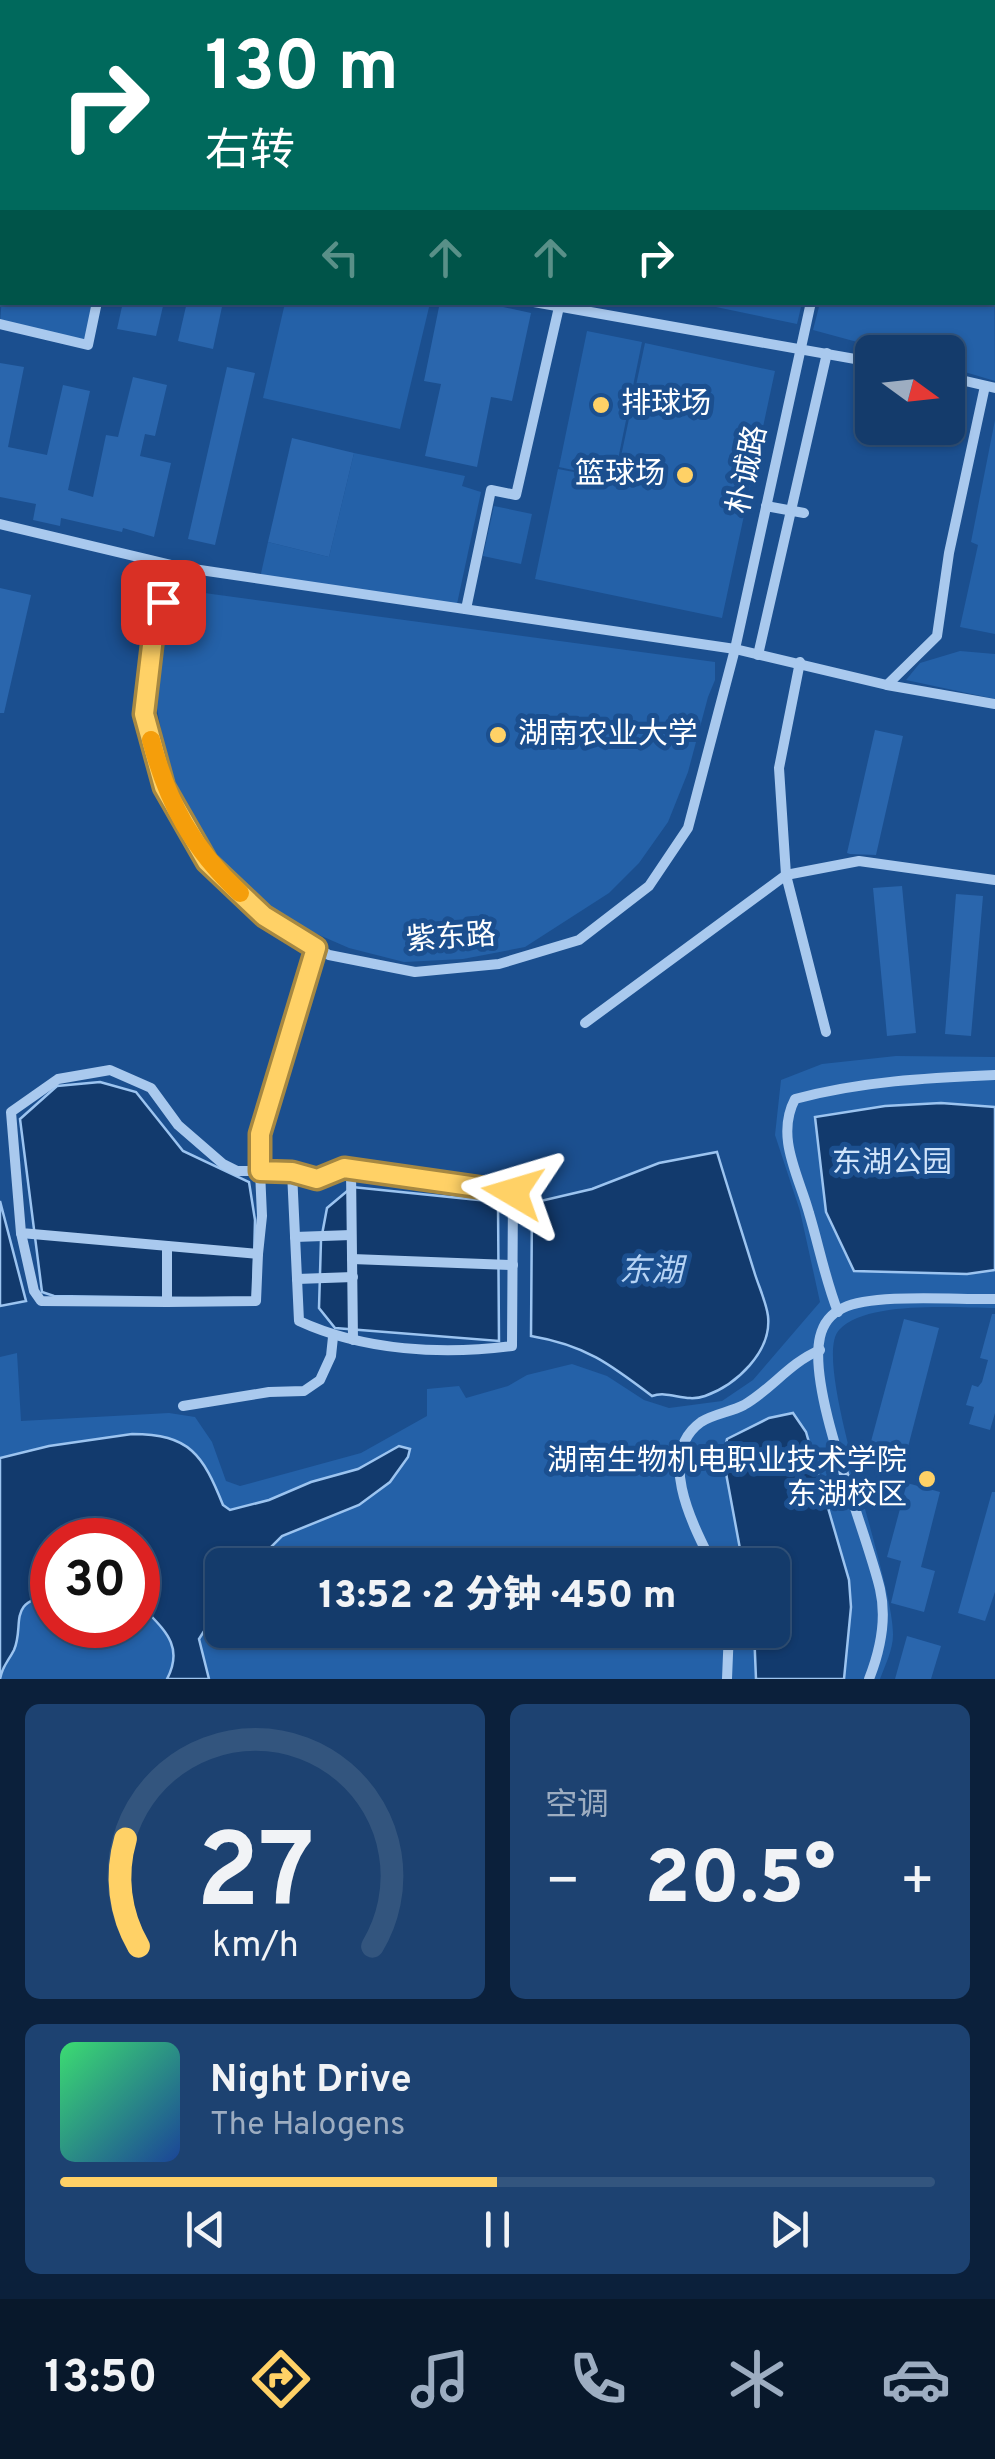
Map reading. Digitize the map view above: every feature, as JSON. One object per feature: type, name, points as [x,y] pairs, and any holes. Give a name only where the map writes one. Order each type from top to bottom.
[{"type":"street","points":[[0,324],[88,345],[97,305]]},
{"type":"street","points":[[546,305],[855,359]]},
{"type":"street","name":"朴诚路","points":[[735,649],[810,305]]},
{"type":"street","points":[[466,610],[491,490],[516,496],[559,307]]},
{"type":"street","points":[[758,654],[827,353]]},
{"type":"street","points":[[886,685],[937,636],[949,553],[990,387],[965,381]]},
{"type":"street","points":[[766,506],[804,513]]},
{"type":"street","points":[[0,524],[172,566],[735,649],[886,685],[995,704]]},
{"type":"street","name":"紫东路","points":[[172,566],[153,637],[144,714],[164,787],[207,862],[264,916],[329,955],[415,972],[499,964],[579,940],[648,886],[688,828],[735,649]]},
{"type":"street","points":[[800,662],[778,768],[786,875],[826,1032]]},
{"type":"street","points":[[585,1023],[786,875],[859,861],[995,880]]},
{"type":"street","points":[[316,948],[260,1134],[260,1171],[262,1216],[256,1301],[41,1301],[34,1291],[11,1112],[58,1079],[110,1070],[152,1088],[178,1125],[203,1149],[237,1171],[260,1171],[292,1172],[317,1179],[344,1168],[351,1176],[353,1337]]},
{"type":"street","points":[[838,1312],[824,1278],[809,1211],[790,1158],[790,1110],[796,1099],[860,1084],[995,1075]]},
{"type":"street","points":[[292,1172],[299,1321],[333,1337],[467,1352],[512,1346],[508,1265],[513,1192],[351,1176]]},
{"type":"street","points":[[25,1234],[257,1254]]},
{"type":"street","points":[[295,1237],[352,1236]]},
{"type":"street","points":[[167,1246],[167,1301]]},
{"type":"street","points":[[352,1258],[508,1265]]},
{"type":"street","points":[[297,1278],[353,1277]]},
{"type":"street","points":[[869,1679],[883,1626],[881,1592],[832,1430],[821,1380],[819,1340],[826,1320],[869,1301],[995,1300]]},
{"type":"street","points":[[182,1406],[269,1392],[304,1392],[320,1380],[331,1356],[333,1337]]},
{"type":"street","points":[[705,1548],[684,1491],[681,1448],[701,1422],[746,1404],[802,1357],[820,1350]]},
{"type":"street","points":[[726,1679],[728,1648]]},
{"type":"green space","points":[[1,305],[97,305],[88,345],[0,324]]},
{"type":"green space","points":[[285,305],[430,305],[400,429],[263,398]]},
{"type":"green space","points":[[716,305],[802,305],[797,324]]},
{"type":"green space","points":[[819,305],[994,305],[995,381],[965,372],[965,335],[855,335],[855,341],[813,330]]},
{"type":"green space","name":"排球场","points":[[587,331],[642,342],[614,479],[559,467]]},
{"type":"green space","name":"篮球场","points":[[645,343],[775,371],[722,618],[535,579],[558,469],[616,480]]},
{"type":"green space","points":[[995,420],[995,634],[960,627],[978,545],[971,542]]},
{"type":"green space","points":[[354,453],[465,476],[462,486],[481,492],[457,604],[260,578],[268,542],[329,557]]},
{"type":"green space","points":[[494,506],[532,514],[521,564],[483,556]]},
{"type":"green space","points":[[175,589],[715,662],[715,680],[688,772],[668,822],[639,863],[609,893],[525,947],[463,959],[404,962],[349,948],[287,921],[211,857],[171,783],[156,703],[162,633]]},
{"type":"green space","points":[[960,651],[995,654],[995,699],[906,680],[920,663]]},
{"type":"green space","name":"东湖公园","points":[[896,1056],[995,1057],[995,1308],[913,1308],[870,1314],[839,1330],[833,1350],[844,1425],[890,1607],[893,1640],[880,1679],[0,1679],[0,1357],[17,1353],[21,1421],[169,1413],[195,1417],[212,1442],[226,1481],[240,1486],[361,1453],[427,1416],[427,1389],[459,1386],[466,1398],[508,1386],[527,1375],[572,1364],[607,1376],[644,1400],[669,1408],[722,1401],[753,1380],[820,1302],[800,1211],[775,1135],[781,1080],[822,1064]]},
{"type":"water","points":[[100,1082],[136,1092],[183,1151],[249,1182],[255,1220],[253,1299],[54,1296],[42,1292],[20,1119],[57,1086]]},
{"type":"water","points":[[941,1103],[995,1107],[995,1270],[967,1274],[854,1271],[826,1212],[815,1117],[885,1106]]},
{"type":"water","name":"东湖","points":[[717,1152],[768,1316],[764,1342],[740,1375],[698,1398],[652,1396],[596,1357],[531,1336],[532,1203],[592,1189],[659,1163]]},
{"type":"water","points":[[352,1187],[498,1202],[499,1341],[335,1328],[319,1308],[321,1240],[327,1208]]},
{"type":"water","points":[[0,1201],[26,1301],[0,1306]]},
{"type":"water","points":[[793,1413],[806,1432],[849,1580],[851,1607],[844,1679],[756,1679],[755,1648],[790,1648],[790,1548],[740,1548],[723,1457],[727,1439],[769,1418]]},
{"type":"water","points":[[132,1434],[168,1438],[181,1443],[201,1461],[223,1505],[230,1510],[358,1469],[399,1446],[410,1449],[390,1482],[359,1505],[282,1536],[270,1548],[205,1548],[205,1630],[199,1639],[209,1679],[167,1679],[174,1655],[160,1626],[160,1518],[30,1518],[30,1602],[20,1615],[17,1641],[0,1679],[0,1458],[49,1446]]},
{"type":"building","points":[[122,305],[163,305],[156,336],[117,329]]},
{"type":"building","points":[[186,305],[222,305],[213,349],[178,341]]},
{"type":"building","points":[[439,305],[494,305],[531,313],[512,401],[491,397],[477,467],[425,456],[441,384],[424,381]]},
{"type":"building","points":[[0,363],[24,367],[8,447],[47,455],[63,385],[90,391],[68,490],[93,497],[106,435],[118,437],[133,377],[167,385],[155,436],[145,434],[140,456],[171,463],[154,537],[61,518],[60,526],[33,520],[36,504],[0,497]]},
{"type":"building","points":[[227,367],[255,373],[215,545],[188,539]]},
{"type":"building","points":[[292,438],[354,453],[329,557],[268,542]]},
{"type":"building","points":[[0,588],[31,595],[4,713],[0,713]]},
{"type":"building","points":[[875,730],[903,736],[876,855],[850,854],[847,853]]},
{"type":"building","points":[[902,886],[916,1033],[887,1036],[873,888]]},
{"type":"building","points":[[956,894],[983,896],[971,1036],[945,1034]]},
{"type":"building","points":[[992,1314],[995,1413],[990,1430],[969,1424],[974,1407],[966,1405],[972,1385],[978,1387],[982,1382],[988,1360],[980,1358]]},
{"type":"building","points":[[904,1319],[939,1328],[902,1470],[866,1460]]},
{"type":"building","points":[[907,1483],[940,1492],[921,1567],[935,1571],[924,1612],[891,1603],[901,1561],[887,1557]]},
{"type":"building","points":[[992,1492],[995,1592],[985,1621],[958,1613]]},
{"type":"building","points":[[907,1636],[941,1646],[931,1679],[895,1679]]},
{"type":"slow traffic","points":[[151,740],[164,787],[192,837],[207,862],[240,893]]},
{"type":"place","name":"排球场","points":[[601,405]]},
{"type":"place","name":"篮球场","points":[[685,475]]},
{"type":"place","name":"湖南农业大学","points":[[498,735]]},
{"type":"place","name":"湖南生物机电职业技术学院 东湖校区","points":[[927,1479]]},
{"type":"route","points":[[163,602],[153,637],[144,714],[164,787],[207,862],[264,916],[316,948],[260,1134],[260,1171],[292,1172],[317,1179],[344,1168],[513,1192]]}]
